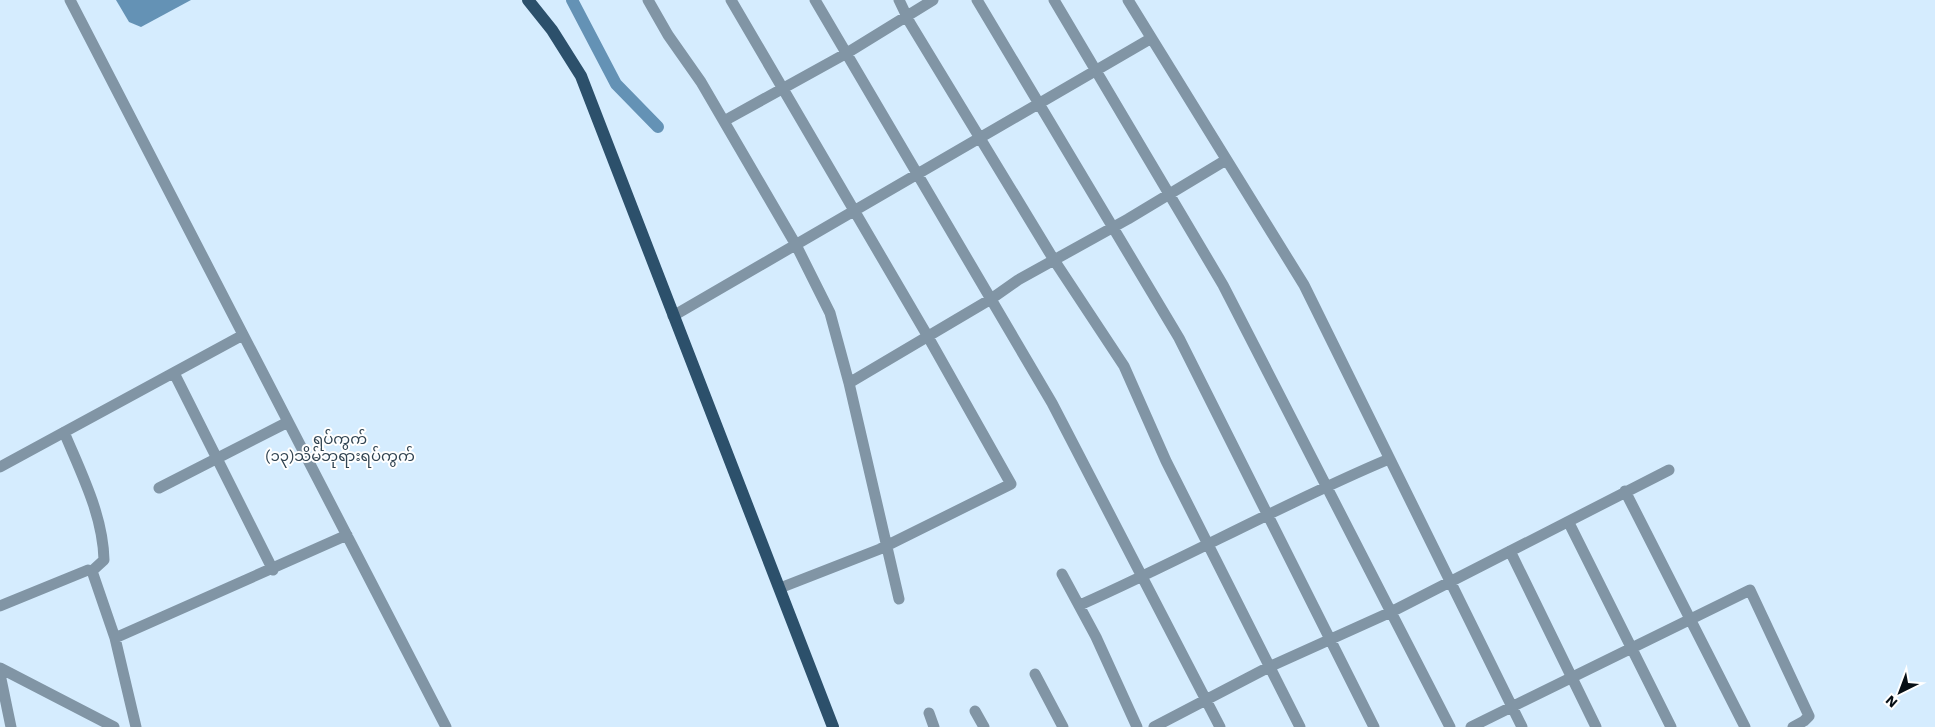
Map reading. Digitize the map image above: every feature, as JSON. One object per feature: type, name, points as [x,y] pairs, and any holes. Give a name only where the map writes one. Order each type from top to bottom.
[{"type":"main road","points":[[528,0],[552,30],[581,76],[833,727]]},
{"type":"street","points":[[70,0],[443,725]]},
{"type":"street","points":[[730,0],[927,336],[1011,484],[886,545],[780,588]]},
{"type":"street","points":[[816,0],[1052,403],[1220,727]]},
{"type":"street","points":[[899,0],[979,139],[1054,260],[1124,366],[1166,460],[1300,727]]},
{"type":"street","points":[[724,121],[846,53],[933,0]]},
{"type":"street","points":[[977,0],[1038,105],[1179,338],[1374,727]]},
{"type":"street","points":[[1054,0],[1223,285],[1450,727]]},
{"type":"street","points":[[1128,0],[1150,39],[1304,285],[1522,727]]},
{"type":"street","points":[[652,1],[796,245],[830,313],[849,383],[899,599]]},
{"type":"street","points":[[673,316],[1150,39]]},
{"type":"street","points":[[849,383],[1054,260],[1170,195],[1226,160]]},
{"type":"street","points":[[0,466],[243,335]]},
{"type":"street","points":[[174,373],[273,570]]},
{"type":"street","points":[[159,488],[288,422]]},
{"type":"street","points":[[0,606],[88,570],[92,571],[104,560],[104,538],[92,499],[64,432]]},
{"type":"street","points":[[1080,605],[1142,577],[1326,485],[1389,459]]},
{"type":"street","points":[[1154,727],[1269,667],[1391,612],[1569,523],[1668,470]]},
{"type":"street","points":[[1624,492],[1745,727]]},
{"type":"street","points":[[1569,523],[1671,727]]},
{"type":"street","points":[[115,638],[273,570],[346,535]]},
{"type":"street","points":[[1510,551],[1596,727]]},
{"type":"street","points":[[92,571],[115,638],[136,727]]},
{"type":"street","points":[[1062,574],[1080,605],[1137,727]]},
{"type":"street","points":[[1471,727],[1750,590],[1809,716],[1793,727]]},
{"type":"street","points":[[0,668],[114,727]]},
{"type":"street","points":[[0,674],[11,727]]},
{"type":"street","points":[[1035,674],[1063,727]]},
{"type":"street","points":[[975,711],[984,727]]},
{"type":"street","points":[[929,713],[934,727]]},
{"type":"water","points":[[116,0],[191,0],[141,27],[129,22]]},
{"type":"waterway","points":[[572,0],[616,84],[658,127]]},
{"type":"district","name":"ရပ်ကွက် (၁၃)သိမ်ဘုရားရပ်ကွက်","points":[[340,448]]}]
